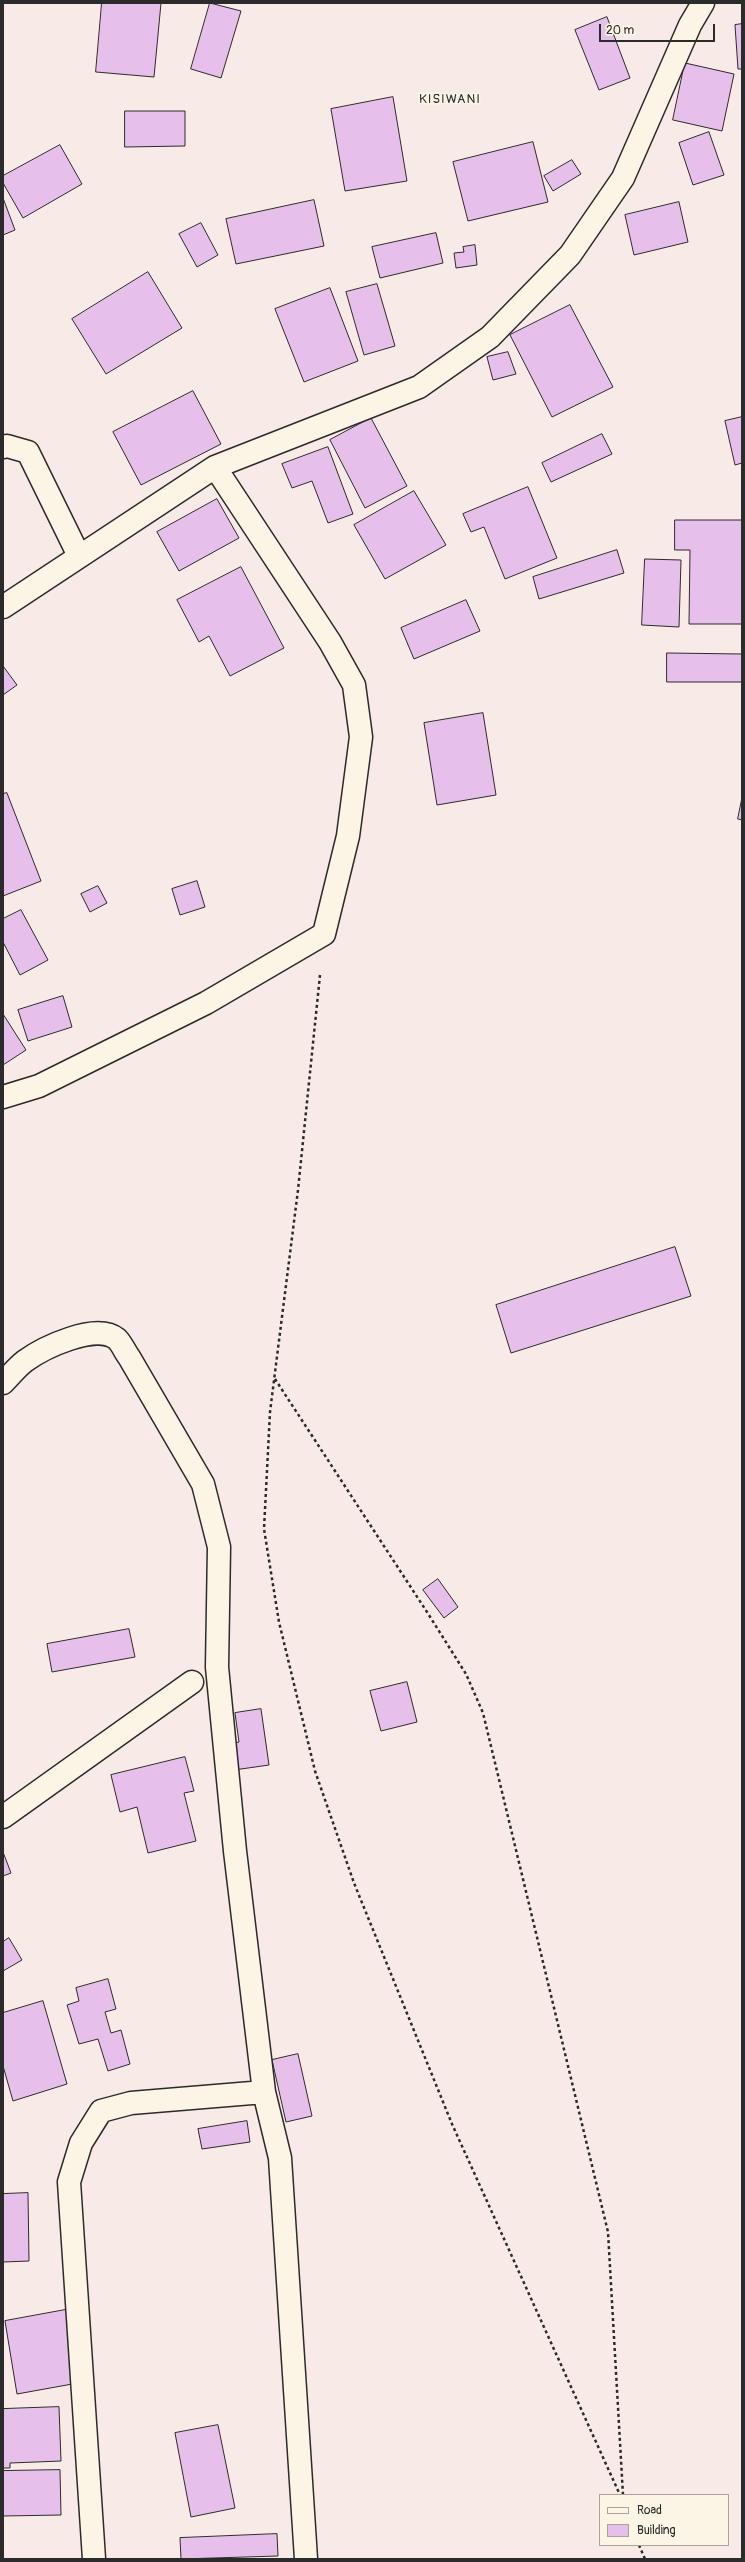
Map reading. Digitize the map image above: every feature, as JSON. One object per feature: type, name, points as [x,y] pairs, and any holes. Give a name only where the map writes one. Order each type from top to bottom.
[{"type":"street","points":[[3,607],[215,467],[418,387],[490,337],[570,255],[623,178],[690,25],[703,3]]},
{"type":"street","points":[[3,447],[7,446],[28,452],[79,556]]},
{"type":"street","points":[[3,1097],[39,1086],[199,1006],[324,934],[348,836],[361,737],[354,685],[330,642],[215,467]]},
{"type":"street","points":[[3,1383],[25,1361],[67,1339],[84,1334],[102,1334],[116,1339],[129,1357],[203,1484],[219,1547],[217,1667],[235,1851],[264,2092],[280,2158],[306,2559]]},
{"type":"street","points":[[3,1817],[192,1682]]},
{"type":"street","points":[[94,2559],[69,2182],[81,2143],[101,2111],[131,2103],[264,2092]]},
{"type":"path","points":[[324,934],[298,1190],[270,1412],[264,1529],[279,1622],[315,1771],[354,1883],[452,2124],[622,2494]]},
{"type":"path","points":[[275,1379],[439,1630],[466,1674],[483,1713],[608,2232],[622,2494]]},
{"type":"path","points":[[639,2546],[645,2559]]},
{"type":"building","points":[[102,3],[161,3],[154,77],[96,72]]},
{"type":"building","points":[[210,3],[241,11],[221,78],[191,69]]},
{"type":"building","points":[[607,17],[630,78],[599,90],[575,30]]},
{"type":"building","points":[[742,24],[742,69],[738,69],[735,25]]},
{"type":"building","points":[[685,63],[734,74],[722,131],[673,120]]},
{"type":"building","points":[[393,97],[407,181],[345,191],[331,109]]},
{"type":"building","points":[[125,111],[185,111],[185,146],[125,147]]},
{"type":"building","points":[[709,132],[724,175],[693,185],[679,143]]},
{"type":"building","points":[[533,142],[548,202],[468,221],[453,162]]},
{"type":"building","points":[[60,145],[82,184],[23,218],[3,183],[3,176]]},
{"type":"building","points":[[572,160],[581,174],[553,191],[544,176]]},
{"type":"building","points":[[3,198],[15,230],[3,235]]},
{"type":"building","points":[[314,200],[324,246],[236,264],[226,219]]},
{"type":"building","points":[[679,202],[688,242],[634,255],[625,215]]},
{"type":"building","points":[[201,223],[218,255],[197,267],[179,234]]},
{"type":"building","points":[[436,233],[443,263],[380,278],[372,247]]},
{"type":"building","points":[[475,245],[477,265],[456,268],[454,253],[464,252],[463,247]]},
{"type":"building","points":[[148,272],[182,328],[106,374],[72,319]]},
{"type":"building","points":[[377,284],[395,346],[364,355],[346,292]]},
{"type":"building","points":[[330,288],[358,361],[304,382],[275,309]]},
{"type":"building","points":[[570,305],[613,387],[552,417],[510,335]]},
{"type":"building","points":[[508,352],[516,374],[493,380],[487,357]]},
{"type":"building","points":[[193,391],[221,444],[141,485],[113,432]]},
{"type":"building","points":[[742,417],[742,463],[735,465],[725,421]]},
{"type":"building","points":[[371,418],[407,486],[365,508],[330,440]]},
{"type":"building","points":[[602,434],[612,454],[551,482],[542,463]]},
{"type":"building","points":[[328,447],[353,514],[328,523],[312,481],[292,488],[282,464]]},
{"type":"building","points":[[528,487],[557,558],[505,579],[484,527],[471,532],[463,514]]},
{"type":"building","points":[[414,491],[446,545],[385,579],[354,525]]},
{"type":"building","points":[[217,499],[239,538],[179,571],[157,532]]},
{"type":"building","points":[[675,520],[742,520],[742,624],[689,624],[690,550],[675,550]]},
{"type":"building","points":[[617,550],[624,573],[539,599],[533,577]]},
{"type":"building","points":[[645,559],[681,560],[679,627],[642,625]]},
{"type":"building","points":[[241,567],[284,648],[230,676],[209,636],[199,642],[177,600]]},
{"type":"building","points":[[466,600],[480,631],[414,659],[401,628]]},
{"type":"building","points":[[667,653],[742,654],[742,682],[667,682]]},
{"type":"building","points":[[3,666],[17,685],[3,695]]},
{"type":"building","points":[[483,713],[496,795],[437,805],[424,723]]},
{"type":"building","points":[[7,793],[41,881],[3,896],[3,794]]},
{"type":"building","points":[[742,798],[742,820],[738,819]]},
{"type":"building","points":[[197,881],[205,907],[180,915],[172,889]]},
{"type":"building","points":[[98,886],[107,903],[90,912],[81,894]]},
{"type":"building","points":[[21,910],[48,960],[20,975],[3,942],[3,919]]},
{"type":"building","points":[[63,996],[72,1027],[28,1041],[18,1010]]},
{"type":"building","points":[[3,1014],[26,1050],[3,1065]]},
{"type":"building","points":[[675,1247],[691,1296],[511,1353],[496,1305]]},
{"type":"building","points":[[438,1579],[458,1607],[444,1618],[423,1590]]},
{"type":"building","points":[[129,1629],[135,1657],[52,1672],[47,1644]]},
{"type":"building","points":[[407,1682],[417,1722],[381,1731],[370,1691]]},
{"type":"building","points":[[261,1709],[269,1765],[234,1770],[230,1744],[239,1742],[235,1713]]},
{"type":"building","points":[[185,1757],[194,1791],[184,1793],[196,1841],[148,1853],[137,1807],[120,1812],[111,1775]]},
{"type":"building","points":[[3,1852],[11,1873],[3,1876]]},
{"type":"building","points":[[9,1938],[22,1960],[3,1971],[3,1942]]},
{"type":"building","points":[[108,1979],[116,2009],[105,2012],[111,2033],[121,2030],[130,2064],[108,2071],[98,2039],[79,2044],[67,2005],[79,2001],[76,1988]]},
{"type":"building","points":[[43,2001],[67,2084],[13,2101],[3,2066],[3,2013]]},
{"type":"building","points":[[298,2054],[312,2116],[286,2122],[272,2060]]},
{"type":"building","points":[[247,2121],[250,2142],[202,2149],[198,2129]]},
{"type":"building","points":[[28,2193],[29,2261],[3,2262],[3,2194]]},
{"type":"building","points":[[76,2308],[89,2381],[17,2394],[5,2321]]},
{"type":"building","points":[[59,2407],[61,2461],[10,2463],[10,2468],[3,2468],[3,2409]]},
{"type":"building","points":[[218,2425],[235,2508],[191,2517],[175,2433]]},
{"type":"building","points":[[60,2470],[61,2515],[3,2516],[3,2471]]},
{"type":"building","points":[[277,2534],[278,2556],[181,2559],[180,2538]]},
{"type":"district","name":"KISIWANI","points":[[450,100]]}]
